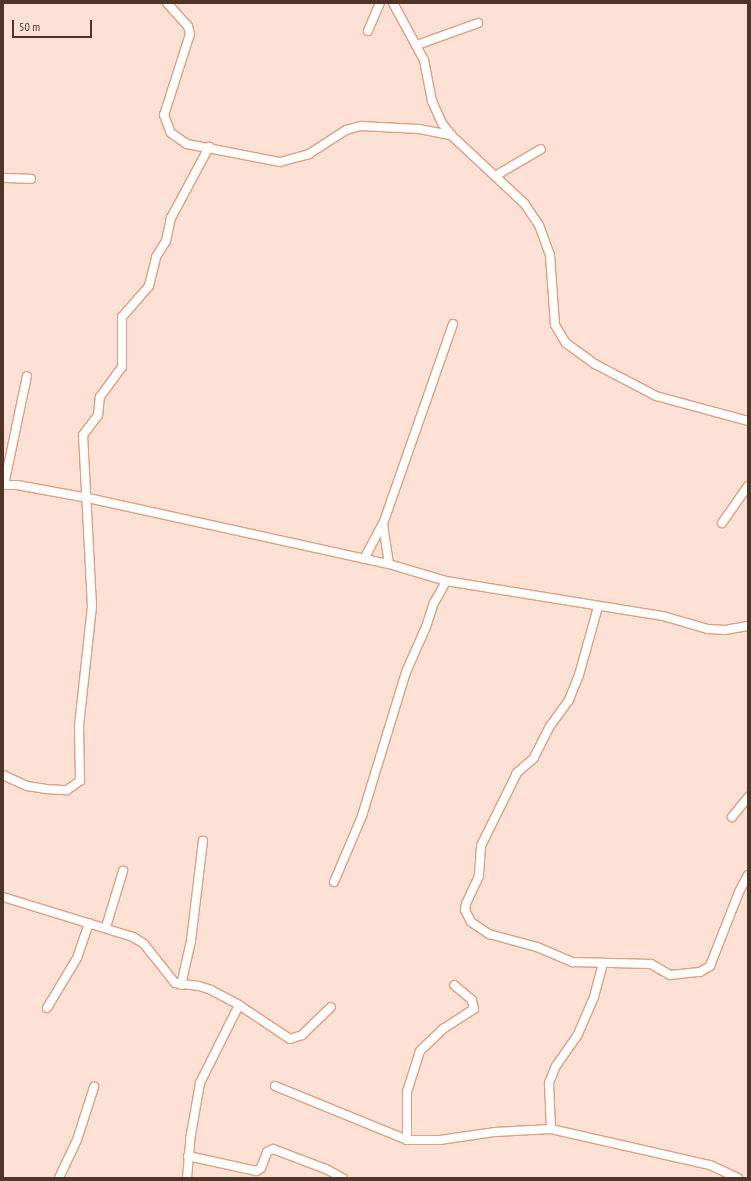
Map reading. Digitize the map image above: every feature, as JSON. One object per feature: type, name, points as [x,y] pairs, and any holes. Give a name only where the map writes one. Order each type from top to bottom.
[{"type":"street","points":[[167,3],[188,26],[190,34],[164,109],[166,122],[171,133],[182,142],[280,162],[310,154],[352,128],[370,125],[419,129],[435,134],[451,135]]},
{"type":"street","points":[[368,31],[380,3]]},
{"type":"street","points":[[393,3],[417,45],[427,70],[432,101],[442,123],[451,135],[532,212],[546,242],[553,278],[556,325],[566,343],[595,364],[656,396],[748,421]]},
{"type":"street","points":[[417,45],[478,23]]},
{"type":"street","points":[[435,134],[442,123]]},
{"type":"street","points":[[3,775],[27,786],[46,790],[67,790],[80,781],[80,726],[92,606],[92,563],[86,516],[88,498],[83,435],[98,415],[100,397],[122,367],[122,317],[149,286],[156,256],[166,241],[171,218],[209,147]]},
{"type":"street","points":[[495,176],[540,149]]},
{"type":"street","points":[[3,178],[31,179]]},
{"type":"street","points":[[364,558],[383,524],[452,324]]},
{"type":"street","points":[[27,376],[4,485],[88,498],[364,558],[446,580],[598,607],[662,616],[708,629],[725,630],[748,626]]},
{"type":"street","points":[[722,523],[748,486]]},
{"type":"street","points":[[383,524],[389,564]]},
{"type":"street","points":[[334,882],[364,810],[406,672],[426,627],[434,603],[446,580]]},
{"type":"street","points":[[598,607],[579,675],[569,700],[549,728],[534,758],[517,773],[481,846],[479,876],[465,910],[471,922],[489,934],[536,947],[573,962],[603,964],[650,964],[670,975],[705,972],[710,966],[739,892],[748,875]]},
{"type":"street","points":[[732,817],[748,797]]},
{"type":"street","points":[[181,985],[191,941],[203,841]]},
{"type":"street","points":[[106,927],[123,871]]},
{"type":"street","points":[[3,897],[106,927],[144,944],[171,980],[181,985],[199,986],[239,1005],[290,1039],[302,1035],[331,1007]]},
{"type":"street","points":[[47,1008],[77,958],[89,923]]},
{"type":"street","points":[[551,1129],[549,1083],[556,1066],[578,1034],[594,997],[603,964]]},
{"type":"street","points":[[407,1140],[407,1092],[420,1051],[443,1029],[474,1009],[472,1000],[454,985]]},
{"type":"street","points":[[187,1178],[188,1156],[200,1083],[239,1005]]},
{"type":"street","points":[[275,1086],[407,1140],[440,1140],[495,1132],[551,1129],[710,1166],[738,1178]]},
{"type":"street","points":[[59,1178],[77,1140],[94,1087]]},
{"type":"street","points":[[188,1156],[256,1170],[261,1168],[267,1152],[273,1149],[343,1178]]}]
